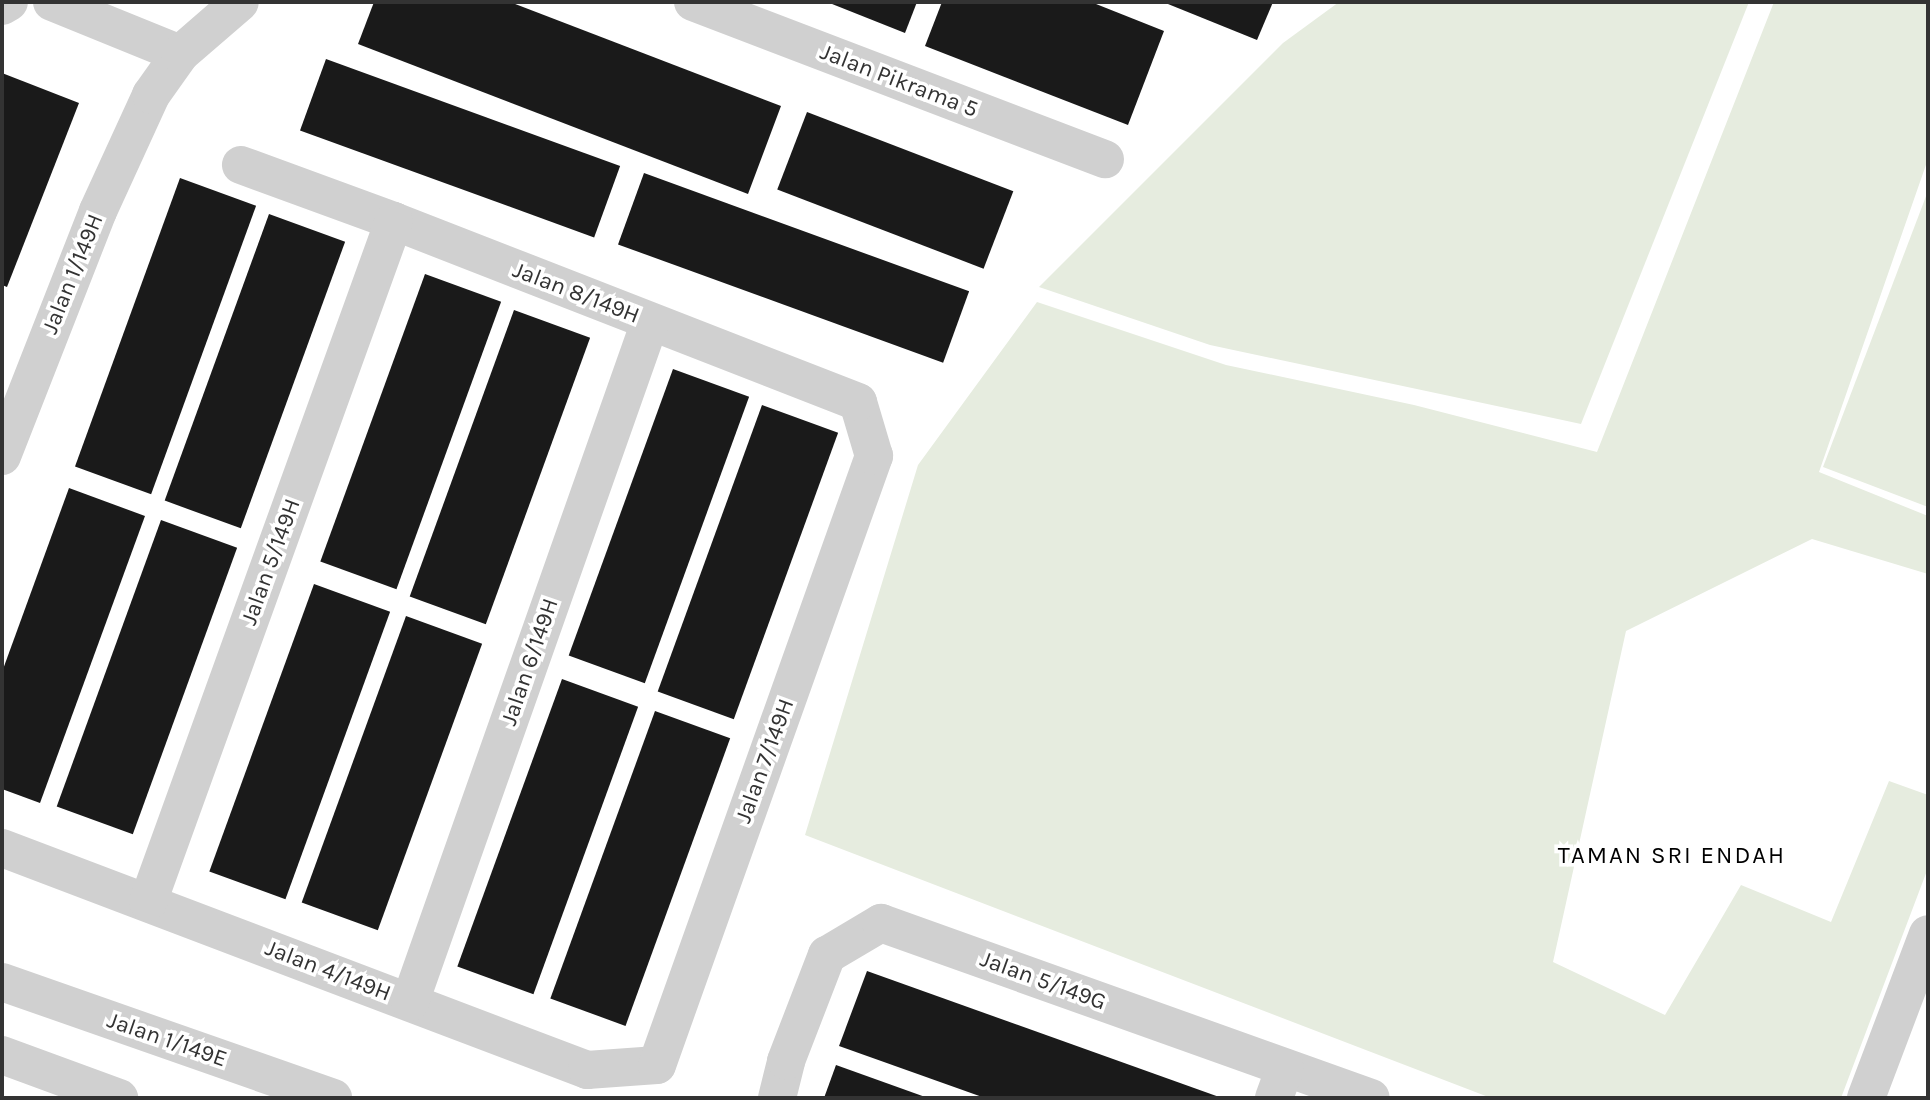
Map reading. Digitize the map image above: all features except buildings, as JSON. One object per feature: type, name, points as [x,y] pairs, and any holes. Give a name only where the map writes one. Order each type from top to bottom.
[{"type":"street","points":[[2,6],[9,2]]},
{"type":"street","points":[[52,2],[180,54]]},
{"type":"street","name":"Jalan 1/149H","points":[[2,456],[11,407],[151,94],[180,54],[240,2]]},
{"type":"street","name":"Jalan Pikrama 5","points":[[693,2],[1105,159]]},
{"type":"street","name":"Jalan 8/149H","points":[[241,165],[394,221],[858,402],[874,456]]},
{"type":"street","name":"Jalan 5/149H","points":[[148,902],[394,221]]},
{"type":"street","name":"Jalan 6/149H","points":[[410,1002],[650,322]]},
{"type":"street","name":"Jalan 7/149H","points":[[657,1065],[874,456]]},
{"type":"street","name":"Jalan 4/149H","points":[[2,848],[587,1070],[657,1065]]},
{"type":"street","name":"Jalan 5/149G","points":[[777,1098],[786,1061],[827,955],[881,923],[1280,1083],[1371,1098]]},
{"type":"street","points":[[1866,1098],[1914,1014],[1928,934]]},
{"type":"street","name":"Jalan 1/149E","points":[[2,982],[333,1098]]},
{"type":"street","points":[[2,1055],[119,1098]]},
{"type":"shaded area","points":[[1339,2],[1749,2],[1581,424],[1210,345],[1039,287],[1283,43]]},
{"type":"shaded area","points":[[1774,2],[1928,2],[1928,159],[1819,472],[1928,516],[1928,574],[1812,539],[1626,631],[1553,962],[1665,1015],[1741,885],[1831,922],[1889,781],[1928,795],[1928,868],[1841,1098],[1491,1098],[805,835],[918,465],[1037,302],[1226,365],[1414,405],[1597,452]]},
{"type":"shaded area","points":[[1928,191],[1928,507],[1823,467]]},
{"type":"district","name":"TAMAN SRI ENDAH","points":[[1672,856]]}]
